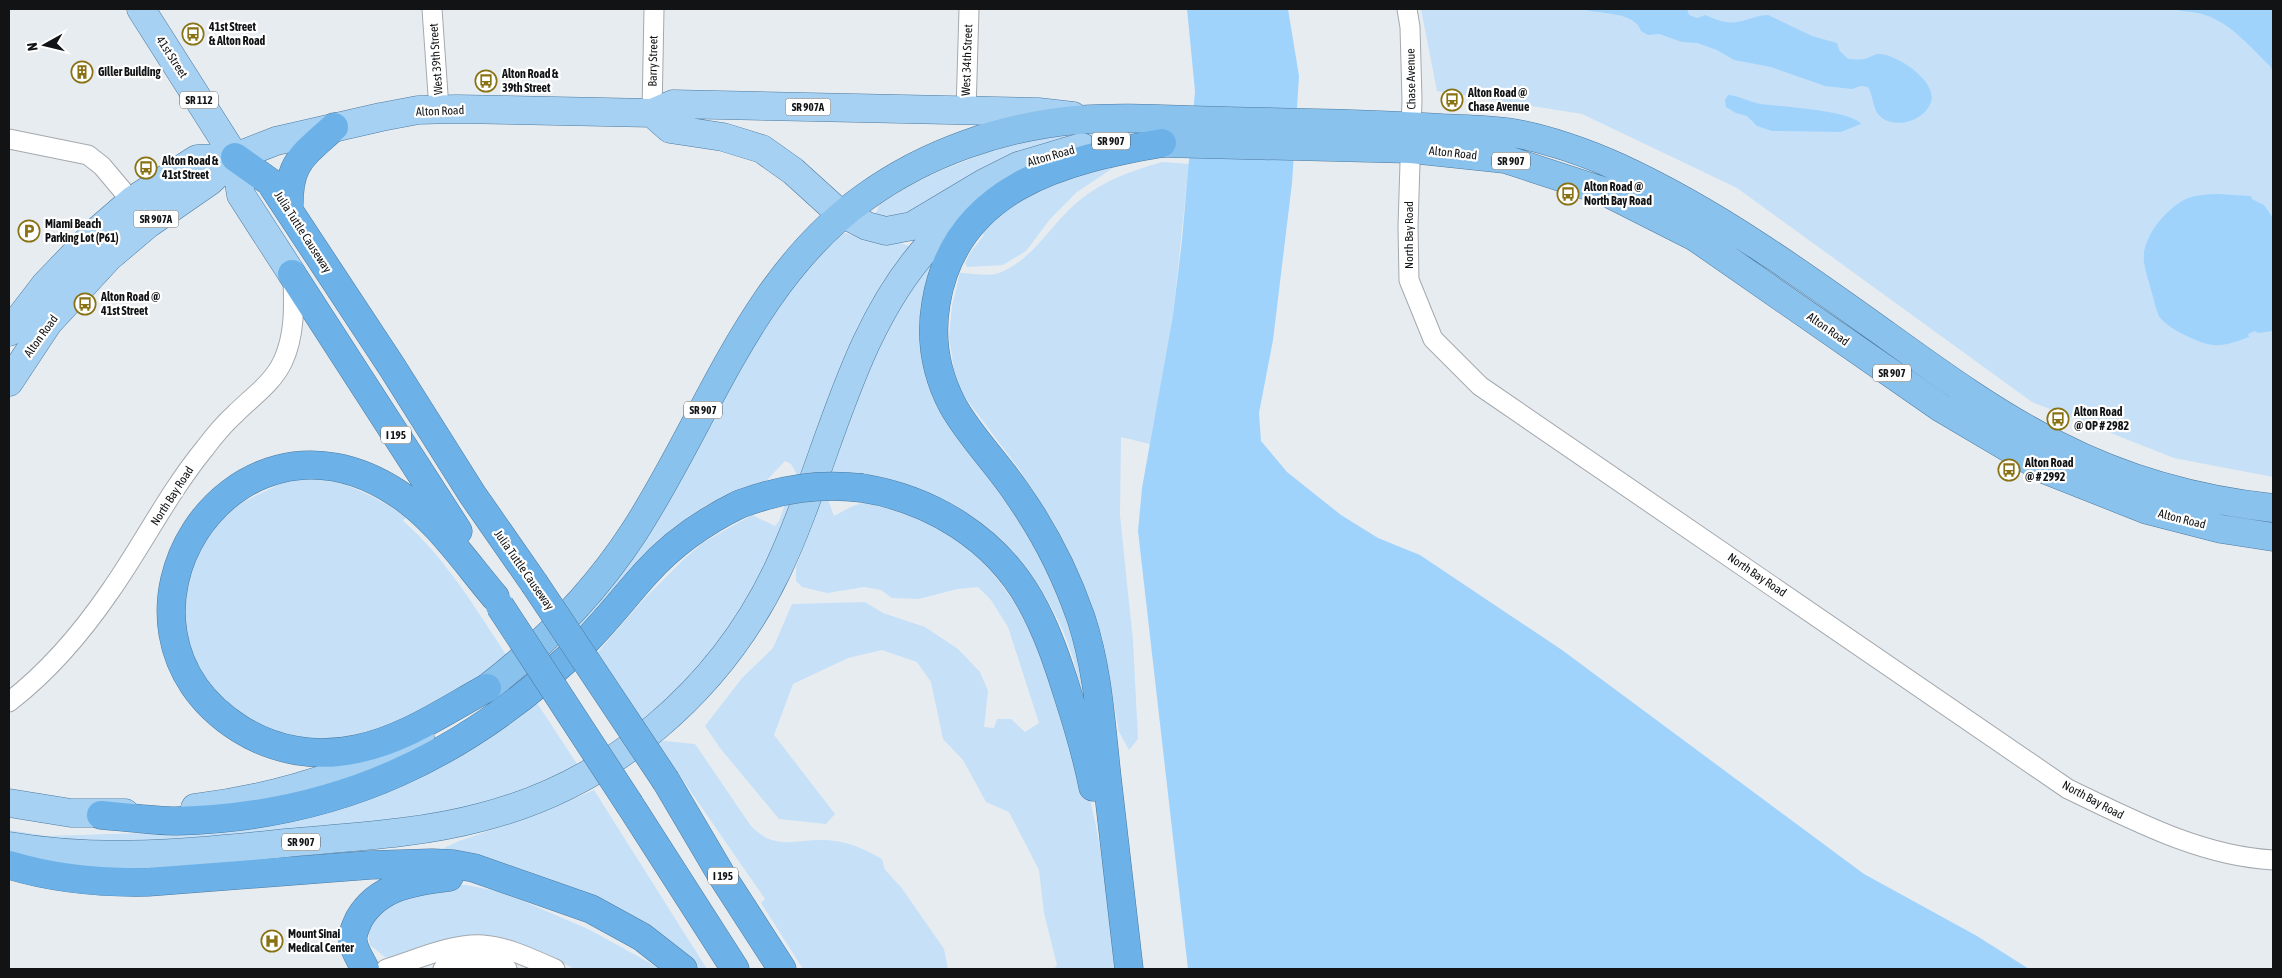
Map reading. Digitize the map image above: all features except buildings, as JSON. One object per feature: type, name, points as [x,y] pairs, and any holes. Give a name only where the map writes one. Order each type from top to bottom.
[{"type":"highway","name":"Alton Road","points":[[1101,119],[1163,131],[1411,137],[1507,132],[1542,140],[1617,166],[1714,217],[1828,293],[1957,386],[2057,445],[2158,485],[2245,505],[2273,508]]},
{"type":"highway","name":"SR 907","points":[[487,688],[551,633],[613,563],[650,506],[728,363],[762,306],[794,264],[844,214],[893,179],[968,144],[997,134],[1037,125],[1101,119]]},
{"type":"highway","points":[[289,211],[289,186],[295,165],[334,127]]},
{"type":"highway","points":[[1130,969],[1095,675],[1081,619],[1055,558],[1029,511],[954,406],[944,385],[936,357],[934,326],[940,286],[957,244],[976,218],[993,203],[1035,178],[1070,163],[1163,131]]},
{"type":"highway","name":"Alton Road","points":[[1411,137],[1505,159],[1606,192],[1695,237],[1941,408],[2046,470],[2147,510],[2221,529],[2273,537]]},
{"type":"highway","name":"Julia Tuttle Causeway","points":[[235,157],[270,182],[392,367],[472,494],[666,781],[722,876],[782,969]]},
{"type":"highway","name":"I 195","points":[[292,274],[465,543],[498,602],[736,969]]},
{"type":"highway","points":[[487,688],[419,727],[378,743],[342,752],[303,752],[286,749],[247,734],[215,711],[190,680],[175,640],[172,605],[174,585],[184,550],[192,533],[208,512],[231,491],[247,481],[284,468],[304,466],[339,468],[379,482],[397,493],[429,518],[498,602]]},
{"type":"highway","points":[[101,815],[174,821],[253,814],[294,807],[348,793],[416,766],[473,733],[530,692],[588,639],[648,571],[670,550],[702,525],[740,504],[778,491],[799,487],[841,486],[862,488],[902,497],[939,512],[956,523],[991,550],[1007,567],[1030,599],[1052,648],[1089,766],[1112,894],[1120,969]]},
{"type":"highway","points":[[9,865],[56,877],[116,883],[432,862],[474,868],[591,909],[642,937],[683,969]]},
{"type":"highway","points":[[365,969],[356,952],[353,935],[364,912],[383,893],[408,883],[443,878],[472,878],[512,882]]},
{"type":"main road","name":"41st Street","points":[[141,9],[235,157]]},
{"type":"main road","name":"Alton Road","points":[[9,332],[45,285],[96,232],[133,200],[197,159],[235,157],[276,141],[406,112],[439,109],[652,114],[673,104],[1038,112],[1101,119]]},
{"type":"main road","name":"Alton Road","points":[[652,114],[670,129],[723,137],[762,149],[778,159],[829,205],[880,230],[891,231],[907,229],[1010,169],[1096,143],[1127,139],[1163,131]]},
{"type":"main road","name":"SR 907","points":[[9,846],[87,855],[157,855],[428,828],[483,817],[521,805],[561,789],[607,763],[656,727],[695,692],[732,648],[749,622],[778,568],[793,534],[869,338],[889,301],[918,259],[950,225],[990,193],[1020,174],[1061,154]]},
{"type":"main road","name":"Alton Road","points":[[9,382],[48,323],[81,285],[109,257],[148,224],[210,181],[235,157]]},
{"type":"main road","name":"I 195","points":[[235,157],[241,195],[292,274]]},
{"type":"main road","name":"SR 907","points":[[9,803],[63,812],[101,815],[172,811],[231,803],[311,785],[355,769],[410,743],[452,718],[487,688]]},
{"type":"street","name":"West 39th Street","points":[[432,9],[439,109]]},
{"type":"street","name":"Barry Street","points":[[652,114],[654,9]]},
{"type":"street","name":"West 34th Street","points":[[966,111],[969,9]]},
{"type":"street","name":"Chase Avenue","points":[[1407,9],[1410,27],[1411,137]]},
{"type":"street","name":"North Bay Road","points":[[1411,137],[1408,226],[1409,280],[1433,339],[1480,386],[2068,789],[2156,830],[2210,849],[2273,860]]},
{"type":"street","points":[[9,139],[88,155],[102,166],[133,200],[148,224]]},
{"type":"street","name":"North Bay Road","points":[[9,702],[62,652],[79,632],[110,591],[196,460],[234,415],[276,372],[283,361],[292,330],[294,301],[292,274]]},
{"type":"street","points":[[386,969],[448,950],[476,945],[508,950],[555,969]]},
{"type":"street","points":[[443,969],[464,964],[484,963],[507,969]]},
{"type":"shaded area","points":[[1421,9],[2273,9],[2273,477],[2174,458],[2032,402],[1737,188],[1582,114],[1437,91]]},
{"type":"shaded area","points":[[1120,129],[1119,134],[1086,139],[916,218],[880,219],[876,213],[880,204],[909,186],[942,170],[1022,139]]},
{"type":"shaded area","points":[[1162,162],[1189,164],[1173,315],[1150,444],[1121,437],[1120,515],[1133,641],[1138,739],[1129,750],[1119,732],[1102,636],[1074,563],[1058,530],[1019,469],[961,392],[954,370],[949,337],[952,306],[960,273],[990,275],[1011,267],[1030,252],[1073,206],[1093,190],[1126,174]]},
{"type":"shaded area","points":[[1116,166],[1077,192],[1051,218],[1026,251],[1003,265],[967,267],[965,263],[970,253],[984,235],[979,229],[1060,175]]},
{"type":"shaded area","points":[[845,233],[867,240],[900,243],[912,247],[873,303],[871,302],[854,338],[806,476],[798,476],[791,464],[785,461],[766,481],[706,505],[684,520],[641,562],[582,629],[576,621],[773,308],[826,248]]},
{"type":"shaded area","points":[[938,245],[928,338],[987,463],[1072,611],[1089,718],[1072,655],[1058,620],[1039,587],[1018,557],[993,532],[964,511],[934,495],[900,483],[864,476],[826,474],[862,368]]},
{"type":"shaded area","points":[[327,479],[368,495],[406,517],[403,521],[434,552],[473,604],[509,659],[401,726],[317,743],[256,728],[206,687],[184,635],[183,589],[198,546],[229,509],[288,480]]},
{"type":"shaded area","points":[[821,499],[828,500],[834,516],[855,505],[865,503],[911,516],[933,525],[953,537],[988,569],[1004,587],[1028,628],[1035,627],[1079,759],[1096,824],[1109,907],[1116,969],[1054,969],[1057,965],[1044,913],[1039,870],[1009,812],[986,802],[963,760],[943,739],[931,682],[917,662],[882,650],[848,658],[793,684],[774,735],[835,814],[826,824],[779,819],[720,748],[705,726],[742,678],[773,648],[792,604],[865,602],[883,613],[925,627],[958,649],[980,672],[988,691],[984,727],[994,728],[997,719],[1011,719],[1025,732],[1039,723],[1008,627],[991,600],[978,587],[957,589],[919,599],[892,598],[881,590],[864,587],[827,593],[802,587],[796,581],[796,567]]},
{"type":"shaded area","points":[[797,502],[739,626],[647,728],[597,653],[644,599],[704,542],[752,515],[775,526],[779,521],[785,504]]},
{"type":"shaded area","points":[[537,703],[581,770],[520,801],[245,844],[9,842],[9,830],[47,836],[176,832],[481,740]]},
{"type":"shaded area","points":[[655,740],[695,744],[751,826],[761,834],[780,842],[823,840],[847,843],[882,859],[885,870],[901,887],[944,949],[948,969],[803,969],[761,903],[765,899]]},
{"type":"shaded area","points":[[594,790],[707,969],[695,969],[653,932],[605,902],[454,855],[442,849],[459,841],[539,814]]},
{"type":"shaded area","points":[[427,885],[466,885],[502,892],[590,930],[661,969],[574,969],[545,953],[484,935],[445,941],[391,959],[385,957],[370,945],[367,924],[377,909]]},
{"type":"water","points":[[1187,9],[1288,9],[1299,76],[1292,183],[1273,340],[1259,413],[1261,441],[1287,472],[1341,515],[1378,538],[1420,555],[1562,650],[1864,874],[1977,936],[2029,969],[1188,969],[1138,531],[1142,488],[1173,315],[1182,240],[1195,91]]},
{"type":"water","points":[[1582,9],[1687,9],[1689,15],[1697,18],[1705,15],[1716,20],[1728,22],[1768,15],[1812,36],[1837,43],[1839,50],[1848,59],[1864,59],[1879,54],[1886,55],[1905,64],[1914,70],[1928,86],[1931,102],[1923,114],[1917,118],[1903,123],[1888,121],[1882,118],[1876,111],[1868,87],[1861,86],[1852,89],[1825,86],[1771,67],[1734,60],[1717,50],[1697,43],[1682,42],[1659,34],[1648,35],[1641,31],[1631,20],[1615,14]]},
{"type":"water","points":[[2174,9],[2273,9],[2273,72],[2270,66],[2248,44],[2224,24],[2201,14]]},
{"type":"water","points":[[1728,95],[1761,104],[1844,115],[1861,124],[1841,132],[1772,131],[1757,126],[1747,116],[1736,113],[1726,107],[1725,100]]},
{"type":"water","points":[[2218,194],[2251,196],[2252,199],[2264,205],[2273,218],[2273,331],[2258,333],[2255,331],[2248,334],[2249,337],[2232,343],[2211,345],[2177,331],[2161,319],[2155,306],[2146,272],[2144,252],[2151,233],[2172,208],[2188,198]]},
{"type":"place","name":"41st Street & Alton Road","points":[[193,34]]},
{"type":"place","name":"Giller Building","points":[[82,72]]},
{"type":"place","name":"Alton Road & 39th Street","points":[[486,81]]},
{"type":"place","name":"Alton Road @ Chase Avenue","points":[[1452,100]]},
{"type":"place","name":"Alton Road & 41st Street","points":[[146,168]]},
{"type":"place","name":"Alton Road @ North Bay Road","points":[[1568,194]]},
{"type":"place","name":"Miami Beach Parking Lot (P61)","points":[[29,231]]},
{"type":"place","name":"Alton Road @ 41st Street","points":[[85,304]]},
{"type":"place","name":"Alton Road @ OP # 2982","points":[[2058,419]]},
{"type":"place","name":"Alton Road @ # 2992","points":[[2009,470]]},
{"type":"place","name":"Mount Sinai Medical Center","points":[[272,941]]}]
